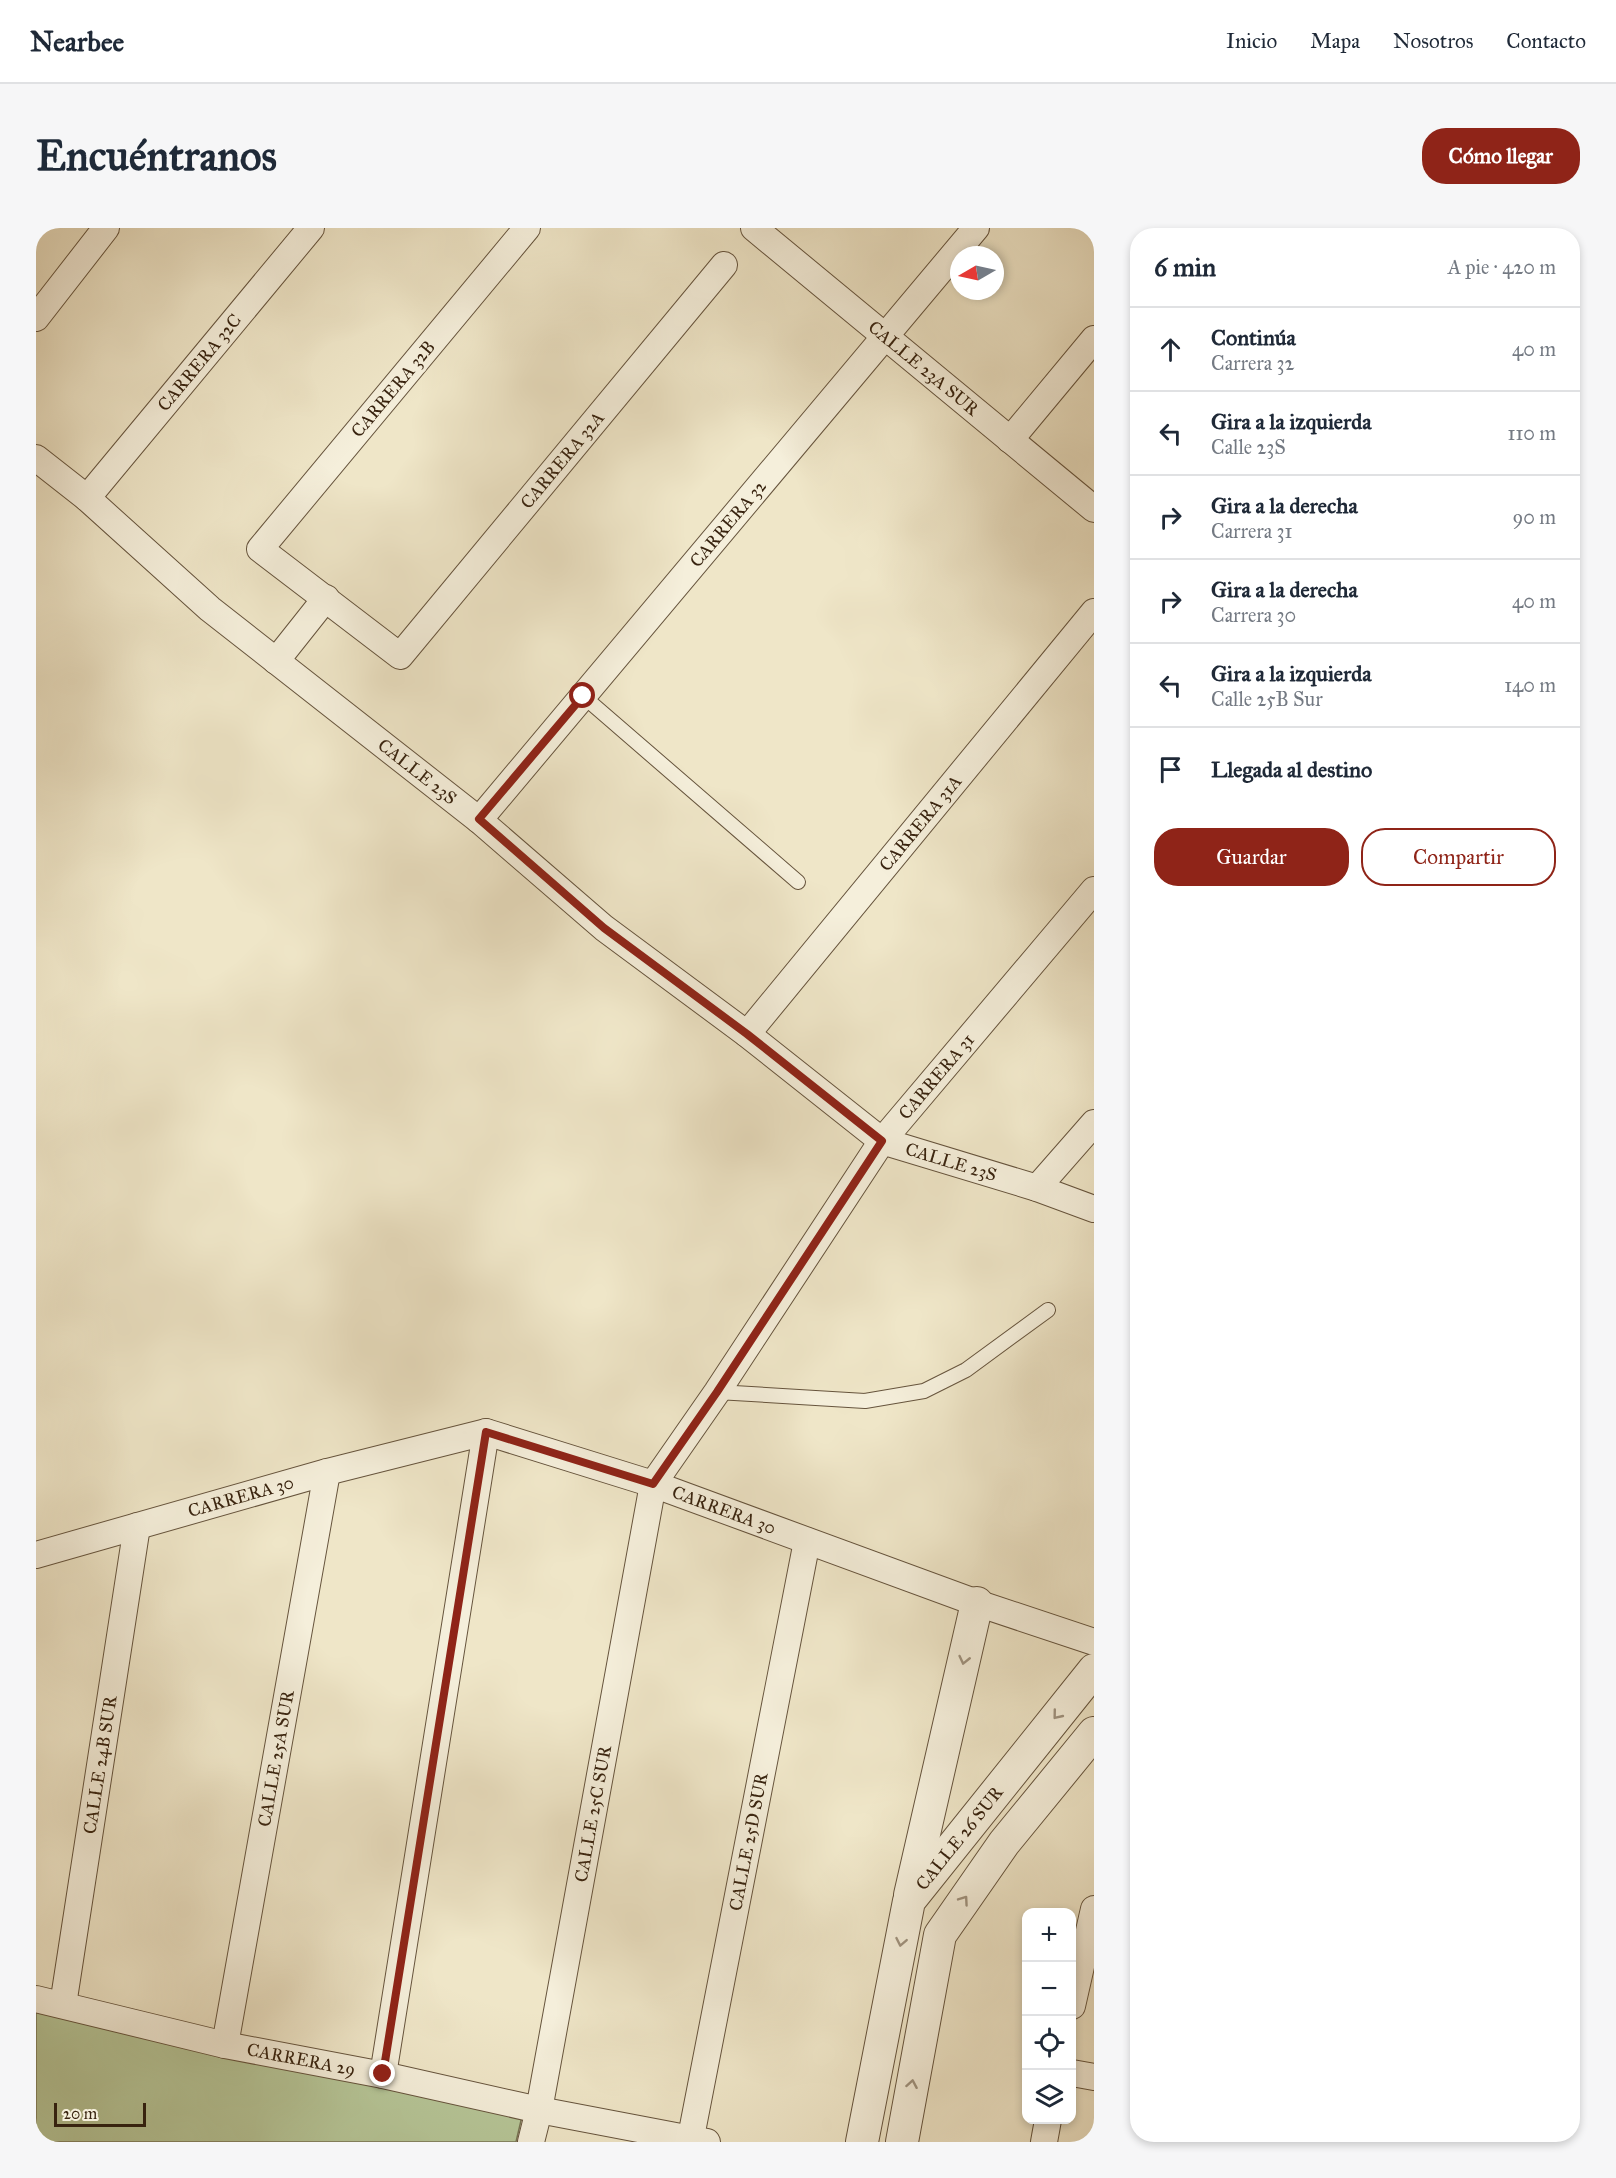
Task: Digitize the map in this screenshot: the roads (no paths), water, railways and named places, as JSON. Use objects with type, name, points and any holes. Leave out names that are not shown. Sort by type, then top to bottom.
[{"type":"street","points":[[36,318],[106,228]]},
{"type":"street","name":"CARRERA 32C","points":[[87,498],[311,228]]},
{"type":"street","name":"CARRERA 32B","points":[[326,598],[260,549],[527,228]]},
{"type":"street","name":"CALLE 23A SUR","points":[[754,228],[1094,509]]},
{"type":"street","name":"CARRERA 32","points":[[479,819],[976,228]]},
{"type":"street","name":"CARRERA 32A","points":[[326,598],[400,656],[724,265]]},
{"type":"street","points":[[1010,440],[1094,339]]},
{"type":"street","name":"CALLE 23S","points":[[36,458],[87,498],[210,609],[479,819],[604,928],[747,1034],[882,1141],[1037,1188],[1094,1209]]},
{"type":"street","points":[[276,661],[326,598]]},
{"type":"street","name":"CARRERA 31A","points":[[747,1034],[1094,612]]},
{"type":"street","name":"CARRERA 31","points":[[653,1484],[717,1392],[882,1141],[1094,890]]},
{"type":"street","points":[[1037,1188],[1094,1123]]},
{"type":"street","points":[[383,2074],[486,1432]]},
{"type":"street","name":"CARRERA 30","points":[[36,1555],[327,1472],[486,1432],[653,1484],[977,1603],[1094,1642]]},
{"type":"street","name":"CALLE 25A SUR","points":[[225,2045],[327,1472]]},
{"type":"street","name":"CALLE 25C SUR","points":[[531,2142],[539,2110],[653,1484]]},
{"type":"street","name":"CALLE 24B SUR","points":[[63,2005],[137,1526]]},
{"type":"street","name":"CALLE 25D SUR","points":[[696,2141],[807,1541]]},
{"type":"street","points":[[909,1901],[977,1603]]},
{"type":"street","name":"CALLE 26 SUR","points":[[862,2142],[909,1901],[1094,1670]]},
{"type":"street","name":"CALLE 26 SUR","points":[[902,2142],[940,1935],[1004,1843],[1094,1733]]},
{"type":"street","points":[[1076,1985],[1094,1908]]},
{"type":"street","name":"CARRERA 29","points":[[36,1998],[225,2045],[383,2074],[539,2110],[696,2141]]},
{"type":"street","points":[[1076,2074],[1094,2078]]},
{"type":"street","points":[[1044,2142],[1047,2124]]},
{"type":"lane","points":[[583,696],[798,882]]},
{"type":"lane","points":[[717,1392],[865,1401],[924,1391],[966,1370],[1048,1310]]}]
